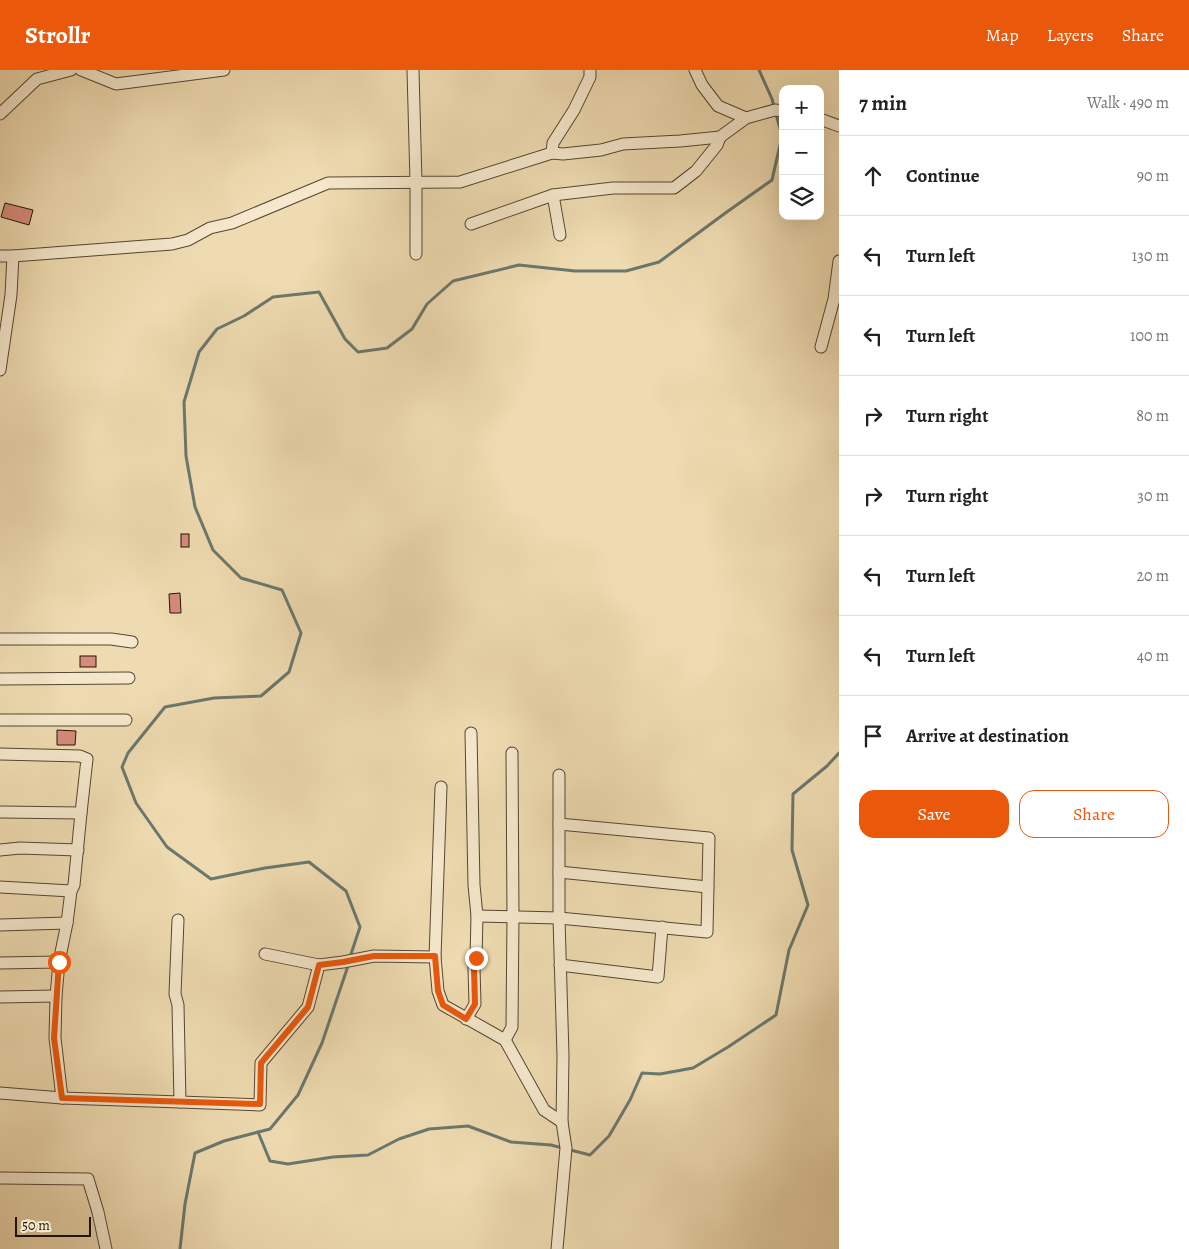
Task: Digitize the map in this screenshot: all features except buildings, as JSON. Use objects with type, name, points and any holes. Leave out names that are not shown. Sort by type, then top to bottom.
[{"type":"street","points":[[0,114],[38,79],[71,70]]},
{"type":"street","points":[[84,71],[116,84],[224,70]]},
{"type":"street","points":[[413,70],[416,254]]},
{"type":"street","points":[[552,152],[553,143],[574,110],[590,77],[590,70]]},
{"type":"street","points":[[695,70],[702,85],[718,106],[746,118]]},
{"type":"street","points":[[0,256],[172,244],[188,240],[210,228],[232,223],[328,183],[460,182],[552,152],[563,154],[601,150],[623,144],[720,137],[746,118],[779,110]]},
{"type":"street","points":[[824,120],[839,126]]},
{"type":"street","points":[[471,224],[553,195],[613,188],[674,188],[696,170],[717,145],[720,137]]},
{"type":"street","points":[[553,195],[560,236]]},
{"type":"street","points":[[0,370],[11,295],[13,256]]},
{"type":"street","points":[[821,347],[834,299],[839,261]]},
{"type":"street","points":[[0,639],[111,639],[132,642]]},
{"type":"street","points":[[0,678],[130,678]]},
{"type":"street","points":[[0,720],[126,720]]},
{"type":"street","points":[[466,1019],[475,1004],[474,968],[477,916],[474,885],[470,733]]},
{"type":"street","points":[[504,1040],[512,1027],[512,753]]},
{"type":"street","points":[[0,754],[80,756],[87,758],[74,885],[59,962],[56,996],[54,1038],[62,1098]]},
{"type":"street","points":[[557,1249],[566,1148],[562,1122],[563,1056],[559,918],[559,775]]},
{"type":"street","points":[[441,788],[435,956],[438,991],[443,1005],[504,1040],[544,1110],[562,1122]]},
{"type":"street","points":[[0,812],[80,813]]},
{"type":"street","points":[[477,916],[559,918],[707,932],[709,838],[559,824]]},
{"type":"street","points":[[0,850],[20,848],[78,850]]},
{"type":"street","points":[[559,872],[708,886]]},
{"type":"street","points":[[0,887],[72,891]]},
{"type":"street","points":[[178,920],[174,994],[178,1005],[180,1102]]},
{"type":"street","points":[[0,925],[67,923]]},
{"type":"street","points":[[560,965],[658,977],[662,927]]},
{"type":"street","points":[[265,954],[319,965],[374,956],[435,956]]},
{"type":"street","points":[[0,963],[59,962]]},
{"type":"street","points":[[0,1094],[62,1098],[260,1104],[261,1063],[308,1007],[319,965]]},
{"type":"street","points":[[0,997],[56,996]]},
{"type":"street","points":[[0,1178],[88,1179],[106,1249]]},
{"type":"waterway","points":[[350,957],[360,927],[346,891],[309,862],[265,868],[211,879],[167,847],[136,803],[122,767],[128,753],[165,707],[214,698],[261,696],[289,672],[301,633],[282,590],[241,578],[213,550],[195,507],[186,456],[184,402],[199,352],[217,329],[244,316],[273,297],[319,292],[345,339],[358,352],[387,348],[412,329],[427,304],[453,281],[519,265],[575,271],[626,271],[659,262],[772,180],[782,136],[772,99],[759,70]]},
{"type":"waterway","points":[[258,1132],[270,1161],[288,1164],[333,1157],[368,1155],[399,1139],[429,1129],[468,1126],[511,1142],[551,1145],[590,1155],[609,1136],[630,1100],[642,1073],[660,1074],[693,1068],[776,1015],[789,950],[808,905],[792,850],[793,794],[827,766],[839,753]]},
{"type":"waterway","points":[[180,1249],[185,1204],[195,1153],[224,1141],[270,1129],[298,1095],[322,1043],[349,963]]},
{"type":"route","points":[[59,962],[54,1038],[62,1098],[260,1104],[261,1063],[308,1007],[319,965],[374,956],[435,956],[438,991],[443,1005],[466,1019],[475,1004],[474,968],[476,958]]}]
